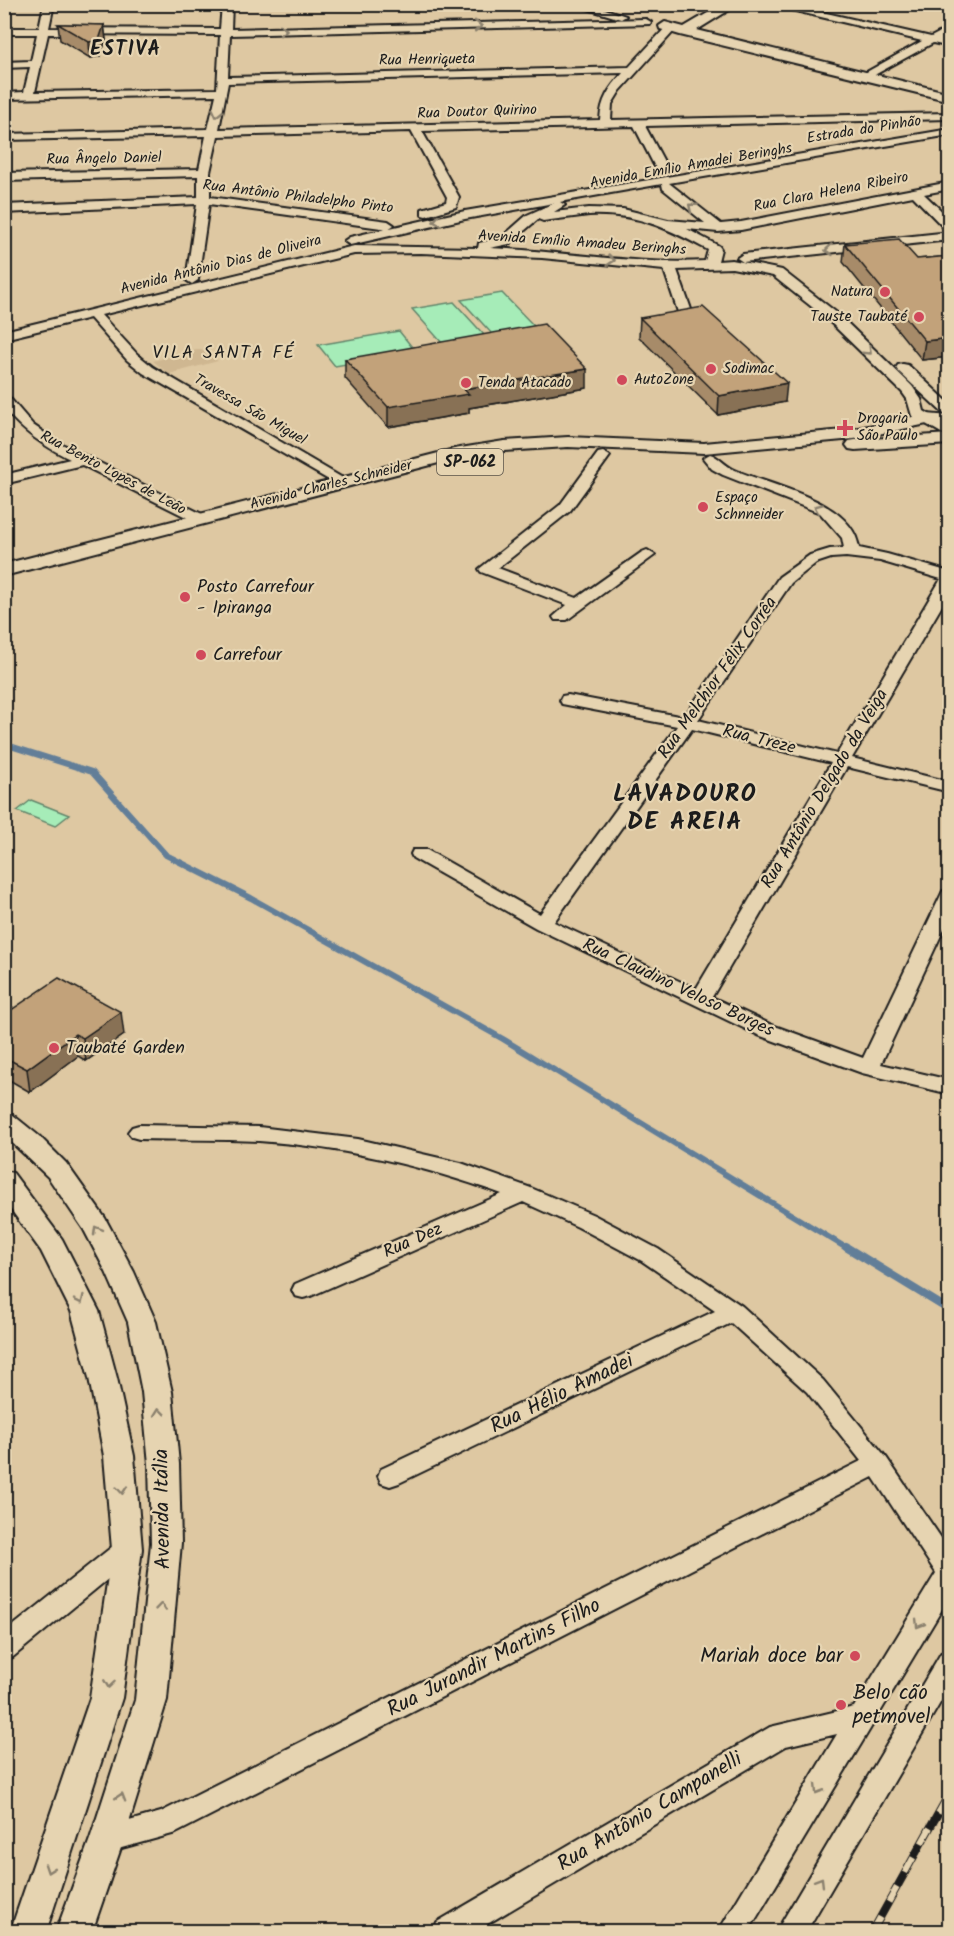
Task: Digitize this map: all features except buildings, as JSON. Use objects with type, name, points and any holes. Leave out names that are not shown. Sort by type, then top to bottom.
[{"type":"main road","points":[[685,32],[733,4]]},
{"type":"main road","points":[[668,27],[683,15]]},
{"type":"main road","points":[[668,27],[950,97]]},
{"type":"main road","name":"Avenida Charles Schneider","points":[[4,570],[454,454],[504,446],[568,442],[704,448],[854,434],[922,416],[950,420]]},
{"type":"main road","points":[[888,425],[893,435],[906,442]]},
{"type":"main road","name":"Avenida Charles Schneider","points":[[4,581],[447,467],[519,454],[710,458],[906,442],[950,436]]},
{"type":"main road","name":"Avenida Itália","points":[[4,1121],[30,1142],[57,1170],[100,1235],[120,1272],[142,1322],[157,1392],[164,1464],[166,1531],[162,1605],[151,1700],[107,1839],[74,1932]]},
{"type":"main road","name":"Avenida Itália","points":[[4,1180],[52,1246],[85,1311],[103,1378],[119,1456],[128,1549],[106,1698],[28,1932]]},
{"type":"street","points":[[29,95],[49,4]]},
{"type":"street","points":[[192,280],[204,200],[204,172],[223,86],[227,4]]},
{"type":"street","points":[[576,4],[668,27],[606,104],[605,123]]},
{"type":"street","points":[[771,4],[950,45]]},
{"type":"street","points":[[805,13],[821,4]]},
{"type":"street","points":[[4,31],[225,32],[646,22]]},
{"type":"street","points":[[867,76],[950,30]]},
{"type":"street","points":[[4,64],[34,64]]},
{"type":"street","name":"Rua Henriqueta","points":[[4,96],[632,70]]},
{"type":"street","name":"Rua Doutor Quirino","points":[[4,137],[949,116]]},
{"type":"street","points":[[638,123],[662,170]]},
{"type":"street","points":[[368,224],[452,204],[453,197],[415,128]]},
{"type":"street","name":"Estrada do Pinhão","points":[[408,227],[465,215],[950,132]]},
{"type":"street","name":"Avenida Emílio Amadei Beringhs","points":[[448,251],[492,244],[513,236],[531,218],[560,205],[950,137]]},
{"type":"street","name":"Rua Ângelo Daniel","points":[[4,177],[204,172]]},
{"type":"street","name":"Rua Clara Helena Ribeiro","points":[[668,224],[718,228],[741,226],[950,185]]},
{"type":"street","points":[[667,186],[718,228],[711,263],[714,265]]},
{"type":"street","points":[[916,192],[950,227]]},
{"type":"street","name":"Rua Antônio Philadelpho Pinto","points":[[4,209],[204,200],[368,224],[408,227]]},
{"type":"street","name":"Estrada do Pinhão","points":[[465,215],[531,218],[582,212],[620,212],[637,214],[668,224]]},
{"type":"street","points":[[487,215],[507,221],[515,228],[513,236]]},
{"type":"street","points":[[668,224],[715,249],[739,258],[950,236]]},
{"type":"street","points":[[4,327],[408,227]]},
{"type":"street","points":[[408,227],[400,236],[404,241],[421,249]]},
{"type":"street","name":"Avenida Antônio Dias de Oliveira","points":[[4,335],[341,252],[367,249],[448,251]]},
{"type":"street","name":"Avenida Emílio Amadeu Beringhs","points":[[448,251],[542,254],[669,267],[743,265],[777,273]]},
{"type":"street","points":[[774,256],[764,264],[832,316],[893,375],[914,399],[922,416],[950,436]]},
{"type":"street","points":[[774,256],[791,264],[792,271],[863,330],[950,412]]},
{"type":"street","points":[[669,267],[685,312]]},
{"type":"street","name":"Travessa São Miguel","points":[[93,314],[132,357],[148,370],[340,483]]},
{"type":"street","name":"Rua Bento Lopes de Leão","points":[[4,400],[28,428],[53,445],[199,518]]},
{"type":"street","points":[[579,603],[487,569],[565,508],[603,456]]},
{"type":"street","points":[[710,458],[717,466],[728,472],[825,510],[850,537],[852,551],[950,578]]},
{"type":"street","points":[[4,480],[84,460]]},
{"type":"street","name":"Rua Melchior Félix Corrêa","points":[[543,924],[688,723],[785,580],[815,558],[852,551]]},
{"type":"street","points":[[561,617],[647,555]]},
{"type":"street","name":"Rua Antônio Delgado da Veiga","points":[[700,1000],[950,578]]},
{"type":"street","name":"Rua Treze","points":[[568,700],[688,723],[950,787]]},
{"type":"street","name":"Rua Claudino Veloso Borges","points":[[420,854],[543,924],[765,1030],[869,1068],[950,1087]]},
{"type":"street","points":[[869,1068],[950,895]]},
{"type":"street","points":[[139,1132],[259,1134],[358,1146],[461,1170],[523,1193],[586,1221],[650,1255],[734,1312],[815,1386],[877,1464],[950,1573],[732,1932]]},
{"type":"street","name":"Rua Dez","points":[[303,1290],[523,1193]]},
{"type":"street","name":"Rua Hélio Amadei","points":[[390,1476],[734,1312]]},
{"type":"street","name":"Rua Jurandir Martins Filho","points":[[107,1839],[166,1824],[877,1464]]},
{"type":"street","points":[[4,1649],[128,1549]]},
{"type":"street","points":[[790,1932],[950,1661]]},
{"type":"street","name":"Rua Antônio Campanelli","points":[[447,1932],[780,1735],[863,1717]]},
{"type":"street","points":[[85,1932],[107,1839]]},
{"type":"shaded area","points":[[200,349],[218,361],[169,374],[153,361]]},
{"type":"green space","points":[[502,293],[535,327],[493,335],[461,300]]},
{"type":"green space","points":[[454,302],[486,337],[443,344],[412,309]]},
{"type":"green space","points":[[399,331],[416,352],[335,366],[318,345]]},
{"type":"green space","points":[[31,800],[69,815],[55,826],[17,811]]},
{"type":"waterway","points":[[4,744],[92,772],[166,855],[251,898],[503,1039],[848,1249]]},
{"type":"waterway","points":[[846,1247],[946,1308]]},
{"type":"railway","points":[[872,1932],[950,1792]]},
{"type":"place","name":"Natura","points":[[885,292]]},
{"type":"place","name":"Tauste Taubaté","points":[[919,317]]},
{"type":"place","name":"Sodimac","points":[[711,369]]},
{"type":"place","name":"AutoZone","points":[[622,380]]},
{"type":"place","name":"Tenda Atacado","points":[[466,383]]},
{"type":"place","name":"Drogaria São Paulo","points":[[845,428]]},
{"type":"place","name":"Espaço Schnneider","points":[[703,507]]},
{"type":"place","name":"Posto Carrefour - Ipiranga","points":[[185,597]]},
{"type":"place","name":"Carrefour","points":[[201,655]]},
{"type":"place","name":"Taubaté Garden","points":[[54,1048]]},
{"type":"place","name":"Mariah doce bar","points":[[855,1656]]},
{"type":"place","name":"Belo cão petmovel","points":[[841,1705]]},
{"type":"district","name":"ESTIVA","points":[[126,50]]},
{"type":"district","name":"VILA SANTA FÉ","points":[[224,353]]},
{"type":"district","name":"LAVADOURO DE AREIA","points":[[685,808]]}]
